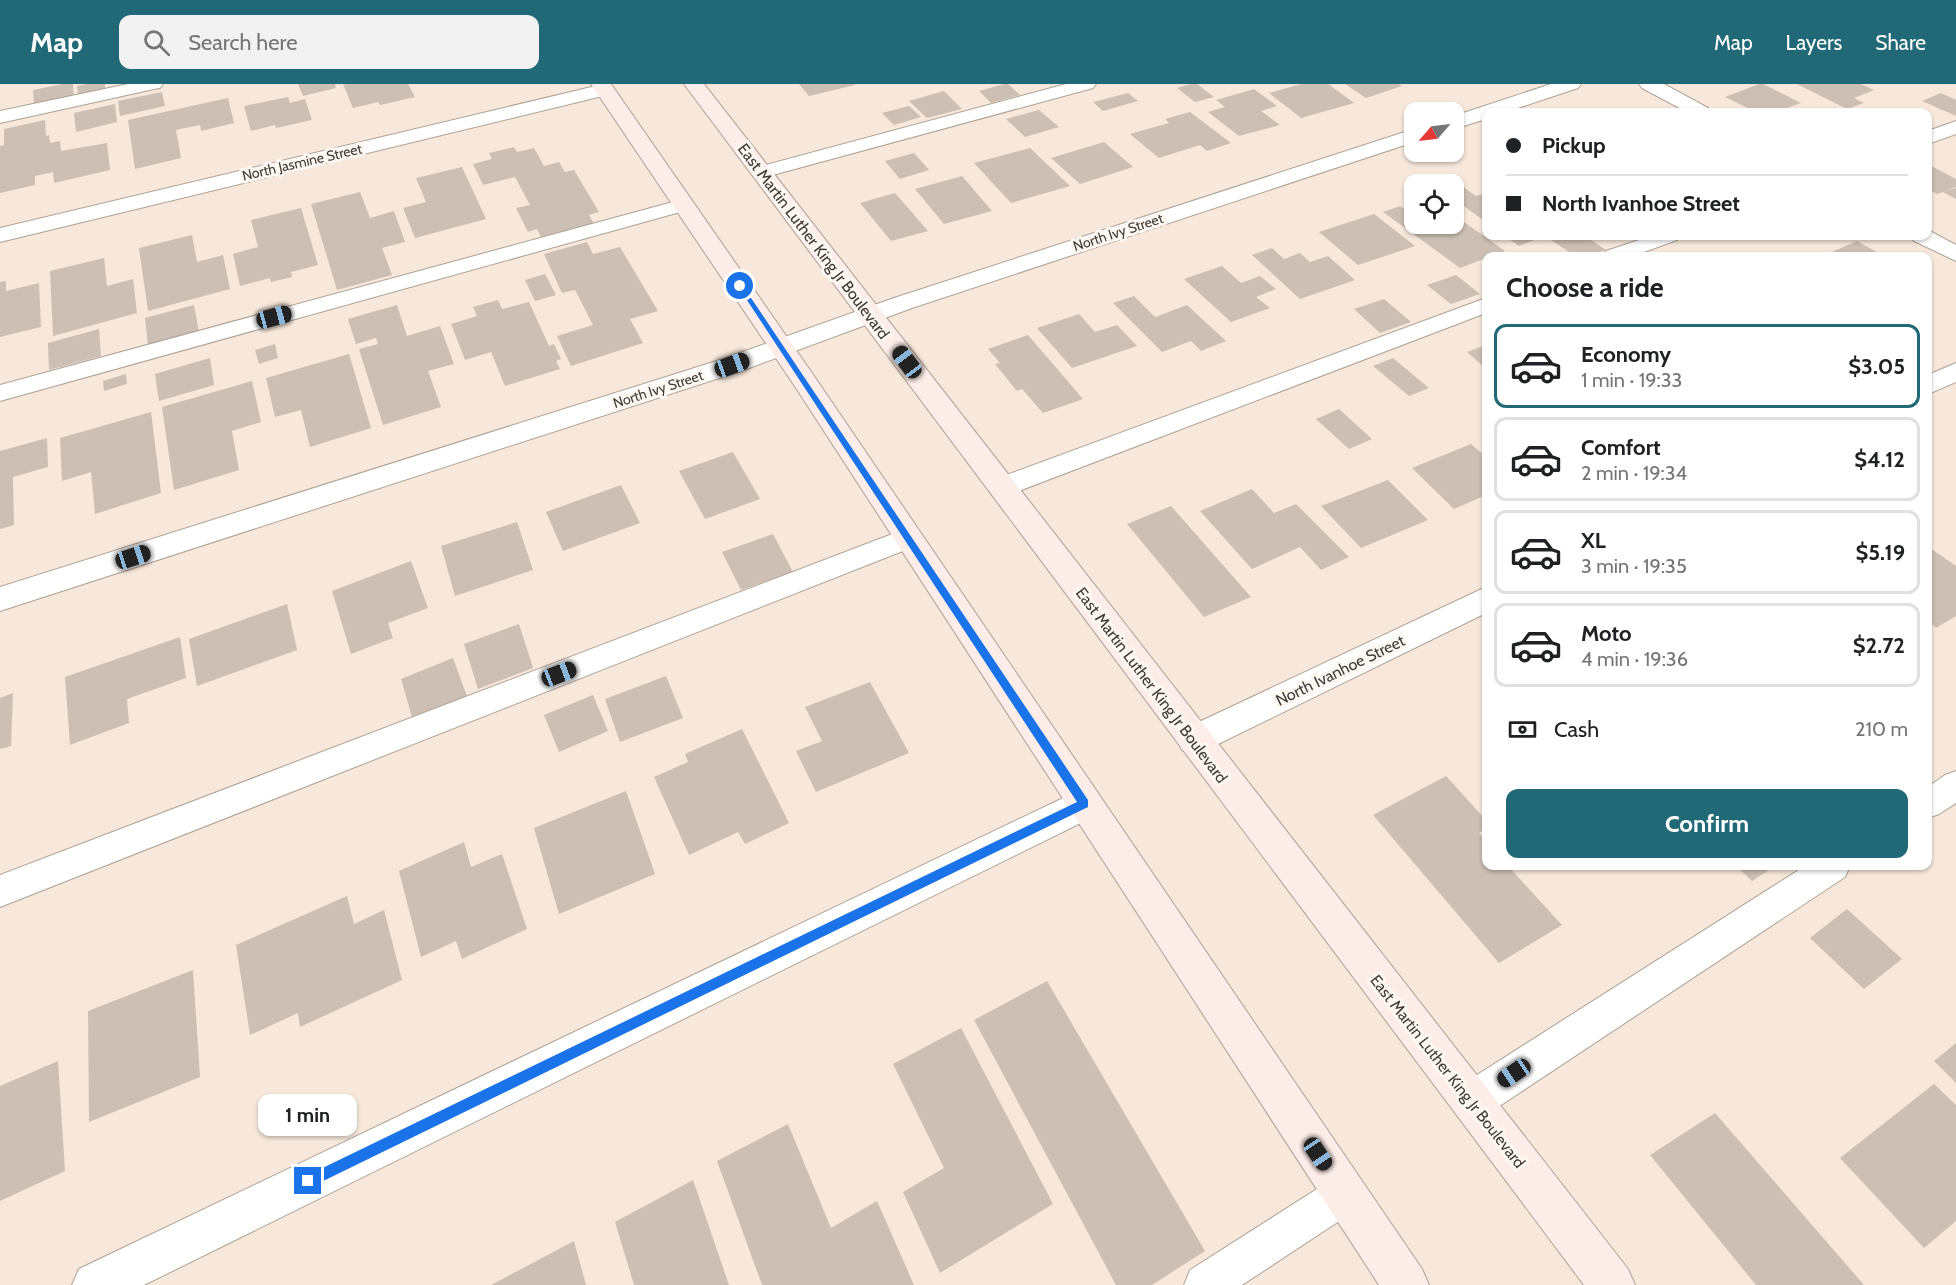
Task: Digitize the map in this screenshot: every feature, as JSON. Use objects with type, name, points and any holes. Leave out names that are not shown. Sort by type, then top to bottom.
[{"type":"main road","name":"East Martin Luther King Jr Boulevard","points":[[694,84],[1612,1285]]},
{"type":"main road","points":[[602,87],[908,538],[1406,1285]]},
{"type":"street","points":[[1499,108],[1571,84]]},
{"type":"street","points":[[1649,84],[1694,108]]},
{"type":"street","name":"North Jasmine Street","points":[[0,235],[602,87]]},
{"type":"street","points":[[1464,120],[1482,114]]},
{"type":"street","name":"North Ivy Street","points":[[0,599],[732,365],[871,314],[1404,138]]},
{"type":"street","points":[[1930,240],[1956,254]]},
{"type":"street","points":[[1932,384],[1956,372]]},
{"type":"street","name":"North Ivanhoe Street","points":[[1194,740],[1482,601]]},
{"type":"street","points":[[95,1285],[1084,804]]},
{"type":"lane","points":[[0,117],[154,84]]},
{"type":"lane","points":[[762,172],[1087,84]]},
{"type":"lane","points":[[1932,136],[1956,127]]},
{"type":"lane","points":[[0,393],[684,205]]},
{"type":"lane","points":[[1625,252],[1659,240]]},
{"type":"lane","points":[[1002,488],[1482,307]]},
{"type":"lane","points":[[0,891],[908,538]]},
{"type":"lane","points":[[1932,801],[1956,785]]},
{"type":"lane","points":[[1472,1101],[1827,870]]},
{"type":"lane","points":[[1205,1285],[1345,1194]]},
{"type":"building","points":[[73,84],[74,99],[34,107],[33,90]]},
{"type":"building","points":[[105,84],[105,89],[78,95],[77,86]]},
{"type":"building","points":[[298,84],[335,84],[336,88],[303,96]]},
{"type":"building","points":[[343,84],[408,84],[415,97],[353,108]]},
{"type":"building","points":[[799,84],[855,84],[855,85],[809,96]]},
{"type":"building","points":[[1008,84],[1020,95],[991,103],[979,91]]},
{"type":"building","points":[[1197,84],[1214,97],[1195,102],[1177,88]]},
{"type":"building","points":[[1301,84],[1328,84],[1354,103],[1301,118],[1269,93]]},
{"type":"building","points":[[1345,84],[1399,84],[1402,86],[1366,98]]},
{"type":"building","points":[[1763,84],[1801,103],[1787,108],[1748,108],[1725,97]]},
{"type":"building","points":[[1797,84],[1861,84],[1874,90],[1854,98],[1864,103],[1845,108]]},
{"type":"building","points":[[1254,89],[1277,106],[1261,111],[1280,125],[1239,136],[1208,112],[1225,107],[1216,100]]},
{"type":"building","points":[[944,91],[962,109],[927,118],[909,101]]},
{"type":"building","points":[[162,92],[165,106],[120,116],[118,101]]},
{"type":"building","points":[[1128,93],[1138,101],[1103,111],[1093,102]]},
{"type":"building","points":[[1941,93],[1956,100],[1956,116],[1922,101]]},
{"type":"building","points":[[288,97],[290,103],[305,99],[312,120],[251,131],[244,106]]},
{"type":"building","points":[[228,98],[234,123],[201,131],[200,125],[176,130],[181,158],[135,169],[128,120]]},
{"type":"building","points":[[115,104],[117,122],[76,132],[74,113]]},
{"type":"building","points":[[909,106],[921,117],[894,125],[882,113]]},
{"type":"building","points":[[1039,110],[1059,127],[1025,137],[1006,119]]},
{"type":"building","points":[[1190,112],[1231,143],[1207,151],[1200,145],[1159,158],[1130,134],[1169,123],[1165,119]]},
{"type":"building","points":[[45,120],[46,136],[49,135],[50,143],[60,141],[61,151],[107,143],[110,170],[54,183],[53,172],[35,176],[35,185],[0,193],[0,146],[4,145],[4,129]]},
{"type":"building","points":[[1104,142],[1133,167],[1080,184],[1051,158]]},
{"type":"building","points":[[514,147],[517,152],[534,148],[544,166],[559,162],[565,172],[574,170],[599,212],[589,215],[594,224],[542,239],[537,229],[528,232],[516,208],[530,205],[515,177],[483,185],[473,164],[492,159],[489,153]]},
{"type":"building","points":[[1030,148],[1070,186],[1011,203],[974,163]]},
{"type":"building","points":[[914,153],[929,170],[900,179],[885,161]]},
{"type":"building","points":[[1932,166],[1956,179],[1956,187],[1944,191],[1956,188],[1956,199],[1943,192],[1937,194],[1932,191]]},
{"type":"building","points":[[462,167],[486,219],[415,238],[403,208],[426,202],[416,178]]},
{"type":"building","points":[[962,176],[992,211],[944,224],[915,189]]},
{"type":"building","points":[[1464,188],[1476,196],[1482,194],[1482,219],[1464,206]]},
{"type":"building","points":[[360,192],[370,218],[394,211],[405,242],[382,248],[392,275],[337,290],[311,204]]},
{"type":"building","points":[[895,193],[928,231],[891,241],[860,203]]},
{"type":"building","points":[[1400,206],[1404,209],[1404,227],[1383,212]]},
{"type":"building","points":[[301,208],[318,265],[291,272],[292,277],[271,282],[270,278],[240,286],[233,254],[258,247],[251,220]]},
{"type":"building","points":[[1374,214],[1415,246],[1358,265],[1319,232]]},
{"type":"building","points":[[1464,222],[1482,235],[1482,240],[1489,240],[1505,251],[1482,252],[1482,260],[1460,268],[1413,234],[1464,234]]},
{"type":"building","points":[[192,235],[197,262],[223,255],[230,289],[148,311],[139,248]]},
{"type":"building","points":[[1511,240],[1535,240],[1519,246]]},
{"type":"building","points":[[1551,240],[1591,240],[1606,250],[1600,252],[1569,252]]},
{"type":"building","points":[[1857,241],[1877,252],[1832,252]]},
{"type":"building","points":[[587,242],[593,254],[620,247],[658,311],[630,319],[643,343],[571,366],[557,336],[593,325],[575,290],[562,293],[544,254]]},
{"type":"building","points":[[1272,248],[1284,259],[1300,253],[1310,262],[1328,256],[1355,280],[1300,299],[1252,255]]},
{"type":"building","points":[[104,258],[107,286],[133,279],[137,313],[53,336],[50,271]]},
{"type":"building","points":[[1222,266],[1241,283],[1260,276],[1276,289],[1256,297],[1270,308],[1231,322],[1184,279]]},
{"type":"building","points":[[545,274],[556,295],[535,301],[525,280]]},
{"type":"building","points":[[1456,275],[1480,294],[1451,304],[1427,285]]},
{"type":"building","points":[[6,281],[6,291],[39,283],[41,327],[0,337],[0,282]]},
{"type":"building","points":[[1134,296],[1155,317],[1187,305],[1226,341],[1201,351],[1191,341],[1162,352],[1113,303]]},
{"type":"building","points":[[1384,299],[1411,322],[1380,333],[1354,309]]},
{"type":"building","points":[[498,300],[502,309],[529,302],[549,346],[554,344],[561,359],[556,361],[560,369],[505,386],[491,352],[465,360],[451,324],[477,316],[473,307]]},
{"type":"building","points":[[194,305],[199,332],[148,346],[145,318]]},
{"type":"building","points":[[397,305],[407,336],[440,326],[454,364],[428,371],[441,407],[383,425],[359,349],[378,344],[376,338],[356,344],[348,319]]},
{"type":"building","points":[[1079,314],[1095,332],[1117,325],[1137,346],[1072,368],[1037,328]]},
{"type":"building","points":[[99,329],[101,356],[49,370],[48,343]]},
{"type":"building","points":[[1028,335],[1083,399],[1043,413],[1022,389],[1017,391],[995,364],[1000,363],[988,349]]},
{"type":"building","points":[[275,344],[278,358],[259,364],[255,350]]},
{"type":"building","points":[[1482,346],[1482,365],[1467,352]]},
{"type":"building","points":[[349,354],[371,428],[310,447],[301,410],[275,417],[266,378]]},
{"type":"building","points":[[210,358],[214,385],[159,401],[155,374]]},
{"type":"building","points":[[1393,358],[1429,388],[1409,396],[1373,366]]},
{"type":"building","points":[[126,374],[127,384],[104,391],[103,381]]},
{"type":"building","points":[[252,381],[261,422],[232,431],[239,470],[174,490],[162,407]]},
{"type":"building","points":[[1339,409],[1372,439],[1349,449],[1316,419]]},
{"type":"building","points":[[151,412],[161,493],[95,514],[91,472],[62,481],[60,438]]},
{"type":"building","points":[[47,438],[48,467],[13,477],[14,525],[0,529],[0,451]]},
{"type":"building","points":[[1471,444],[1482,454],[1482,497],[1454,509],[1412,468]]},
{"type":"building","points":[[733,452],[760,499],[705,519],[679,471]]},
{"type":"building","points":[[1388,480],[1428,520],[1361,548],[1321,506]]},
{"type":"building","points":[[621,485],[640,523],[563,551],[546,512]]},
{"type":"building","points":[[1252,489],[1274,513],[1296,504],[1349,557],[1321,570],[1300,547],[1252,569],[1200,511]]},
{"type":"building","points":[[1171,506],[1251,597],[1204,617],[1127,524]]},
{"type":"building","points":[[517,522],[533,570],[455,596],[441,546]]},
{"type":"building","points":[[773,534],[793,572],[741,590],[722,552]]},
{"type":"building","points":[[1932,549],[1956,566],[1956,616],[1936,628],[1932,624]]},
{"type":"building","points":[[411,561],[428,608],[388,623],[393,638],[351,654],[332,591]]},
{"type":"building","points":[[287,604],[297,650],[197,686],[189,639]]},
{"type":"building","points":[[519,624],[533,668],[478,689],[464,644]]},
{"type":"building","points":[[180,637],[186,678],[127,699],[129,723],[70,745],[65,677]]},
{"type":"building","points":[[453,658],[468,699],[413,721],[401,679]]},
{"type":"building","points":[[666,676],[683,718],[620,742],[605,699]]},
{"type":"building","points":[[870,682],[909,753],[816,792],[796,751],[822,741],[805,707]]},
{"type":"building","points":[[13,693],[11,746],[0,749],[0,698]]},
{"type":"building","points":[[593,695],[608,731],[559,752],[544,715]]},
{"type":"building","points":[[742,729],[789,823],[745,844],[738,832],[689,855],[654,777],[688,762],[685,754]]},
{"type":"building","points":[[1446,776],[1482,816],[1482,831],[1479,833],[1482,837],[1482,870],[1512,870],[1562,925],[1499,963],[1373,815]]},
{"type":"building","points":[[626,791],[655,874],[559,914],[534,828]]},
{"type":"building","points":[[464,842],[471,867],[502,854],[527,929],[462,959],[456,941],[421,957],[399,871]]},
{"type":"building","points":[[1740,870],[1769,870],[1752,881]]},
{"type":"building","points":[[347,896],[354,924],[384,910],[402,980],[300,1027],[298,1013],[250,1035],[236,945]]},
{"type":"building","points":[[1847,909],[1902,959],[1864,989],[1810,938]]},
{"type":"building","points":[[193,970],[200,1077],[89,1122],[88,1011]]},
{"type":"building","points":[[1047,981],[1205,1251],[1152,1285],[1116,1285],[974,1020]]},
{"type":"building","points":[[961,1028],[1053,1204],[940,1273],[903,1192],[944,1168],[893,1064]]},
{"type":"building","points":[[1956,1043],[1956,1083],[1934,1061]]},
{"type":"building","points":[[58,1061],[65,1171],[0,1201],[0,1086]]},
{"type":"building","points":[[1934,1084],[1956,1105],[1956,1221],[1924,1248],[1840,1158]]},
{"type":"building","points":[[1715,1113],[1864,1285],[1756,1285],[1650,1155]]},
{"type":"building","points":[[788,1124],[831,1228],[877,1201],[914,1285],[762,1285],[717,1161]]},
{"type":"building","points":[[693,1180],[729,1285],[634,1285],[615,1222]]},
{"type":"building","points":[[574,1241],[586,1285],[491,1285]]},
{"type":"route","points":[[308,1181],[1084,804],[740,286]]}]
